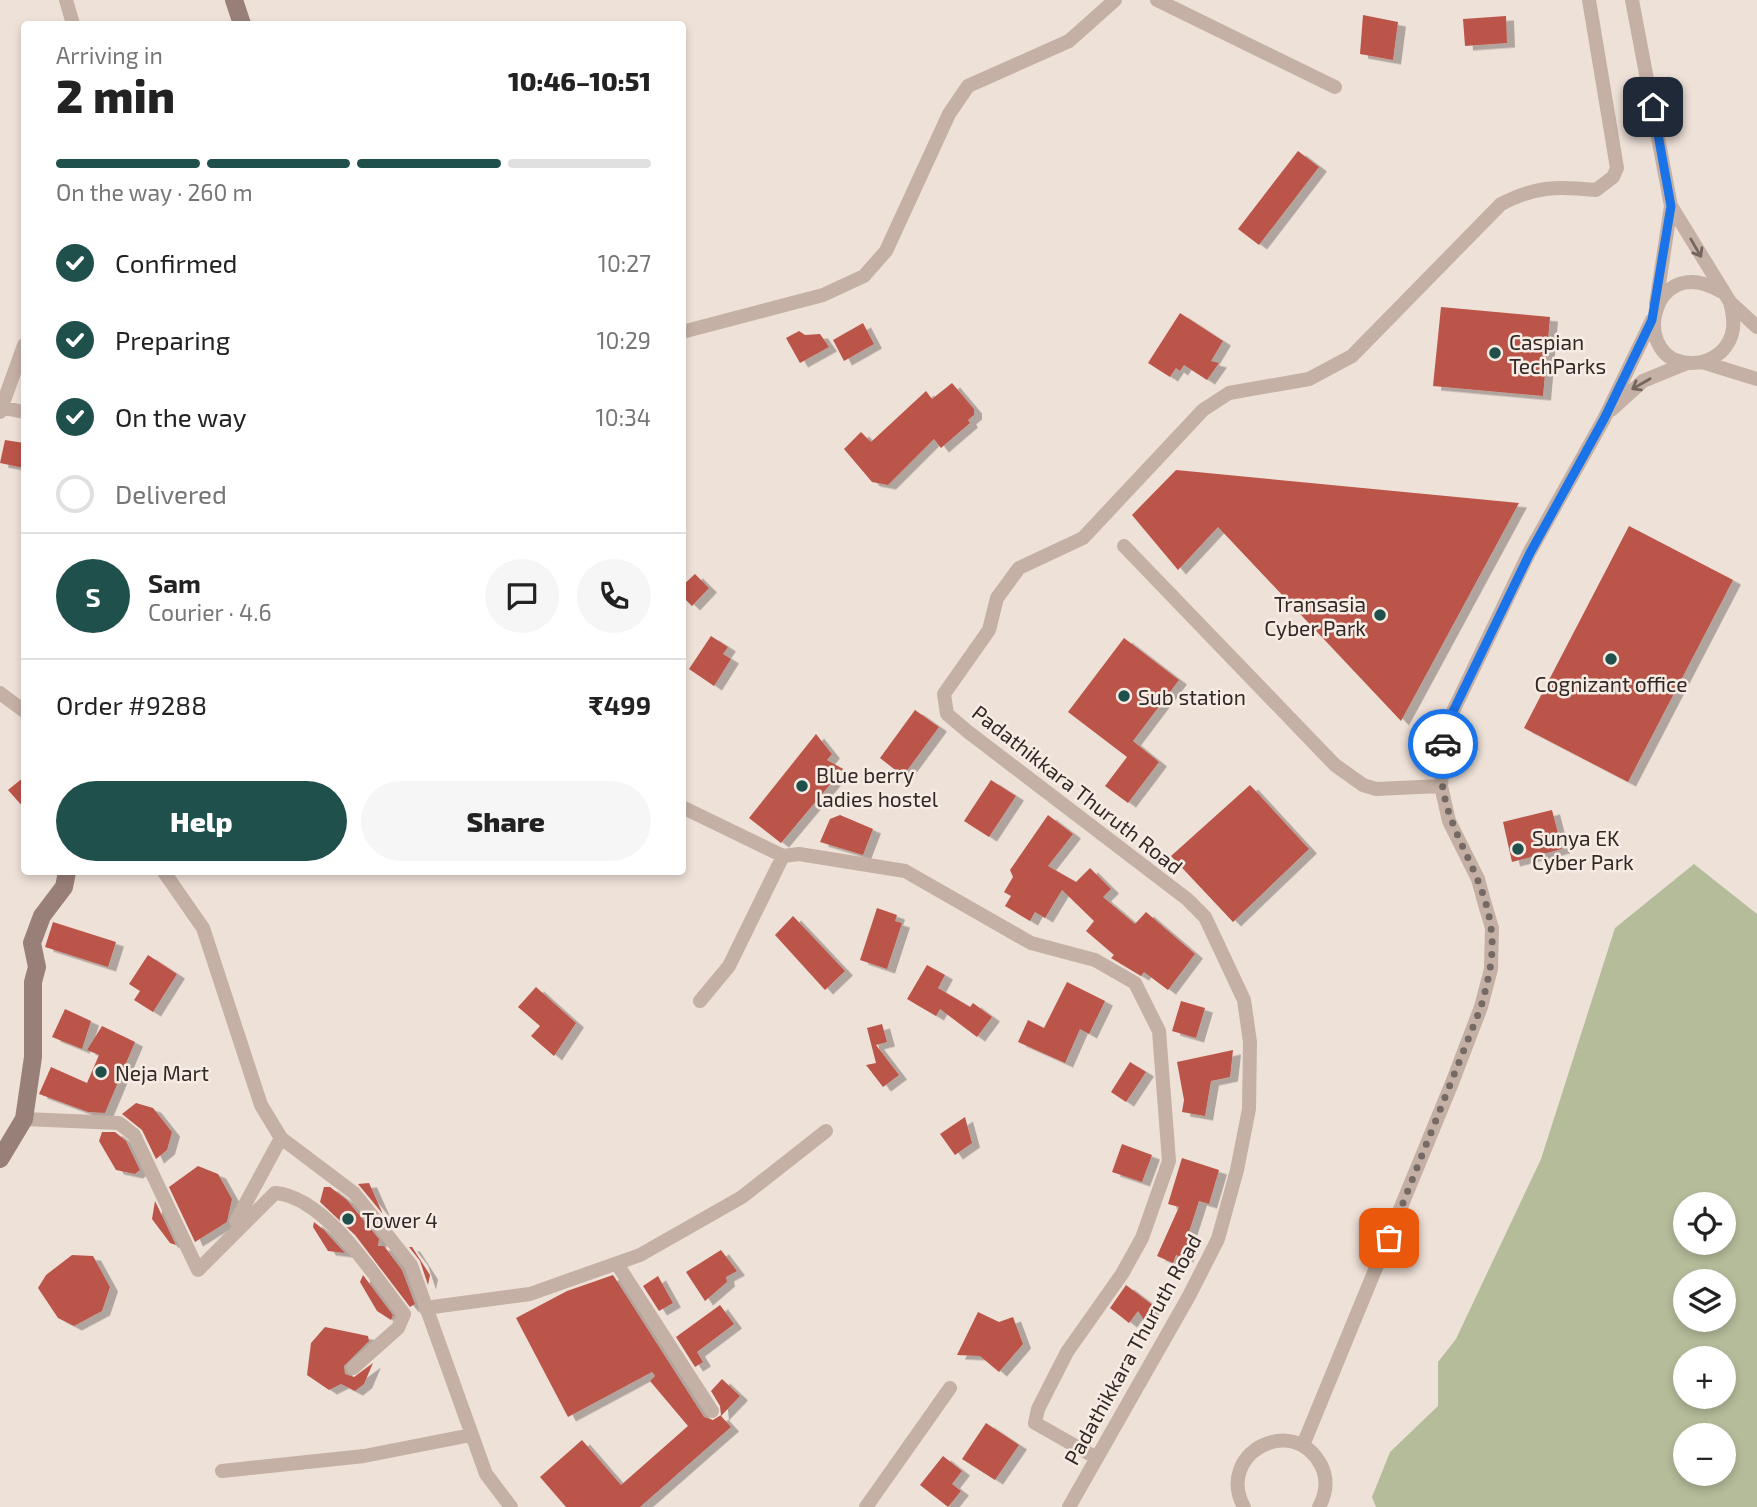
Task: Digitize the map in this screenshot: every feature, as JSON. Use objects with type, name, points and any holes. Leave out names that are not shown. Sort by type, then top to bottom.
[{"type":"main road","points":[[234,0],[241,21]]},
{"type":"main road","points":[[0,1159],[24,1119],[33,1057],[33,982],[37,967],[32,943],[42,915],[64,887],[66,875]]},
{"type":"street","points":[[66,0],[73,21]]},
{"type":"street","points":[[686,331],[823,295],[864,276],[886,251],[949,114],[968,86],[1069,41],[1115,0]]},
{"type":"street","points":[[1157,0],[1335,87]]},
{"type":"street","name":"Padathikkara Thuruth Road","points":[[1069,1507],[1189,1296],[1217,1239],[1237,1170],[1249,1109],[1250,1042],[1244,1000],[1205,917],[1187,899],[947,714],[944,694],[989,630],[997,598],[1019,568],[1083,538],[1203,410],[1229,393],[1309,379],[1352,356],[1500,204],[1527,190],[1566,187],[1596,190],[1613,177],[1617,168],[1589,0]]},
{"type":"street","points":[[1632,0],[1671,206],[1654,313],[1654,335],[1661,348],[1673,358],[1757,379]]},
{"type":"street","points":[[1604,419],[1629,391],[1643,381],[1716,356],[1727,346],[1733,332],[1734,317],[1725,297],[1671,206]]},
{"type":"street","points":[[1303,1445],[1452,1083],[1481,1007],[1491,968],[1492,929],[1478,879],[1449,821],[1441,786],[1441,757],[1446,726],[1530,553],[1604,419],[1665,293],[1677,285],[1692,281],[1707,283],[1757,327]]},
{"type":"street","points":[[21,353],[1,409],[21,412]]},
{"type":"street","points":[[1124,546],[1335,765],[1363,785],[1376,789],[1441,786]]},
{"type":"street","points":[[0,693],[21,709]]},
{"type":"street","points":[[686,809],[783,856],[799,854],[905,871],[1031,943],[1095,960],[1135,983],[1158,1031],[1169,1161],[1142,1238],[1115,1284],[1068,1352],[1038,1409],[1035,1423],[1096,1457]]},
{"type":"street","points":[[700,1001],[729,966],[783,856]]},
{"type":"street","points":[[166,875],[203,928],[261,1105],[281,1138],[354,1192],[411,1265],[486,1474],[511,1507]]},
{"type":"street","points":[[24,1119],[119,1123],[134,1135],[198,1270],[275,1193],[286,1194],[331,1222],[404,1314],[398,1328],[353,1368]]},
{"type":"street","points":[[425,1308],[530,1294],[640,1255],[742,1197],[826,1131]]},
{"type":"street","points":[[236,1221],[281,1138]]},
{"type":"street","points":[[617,1264],[712,1411]]},
{"type":"street","points":[[866,1507],[950,1388]]},
{"type":"street","points":[[222,1471],[365,1456],[471,1435]]},
{"type":"street","points":[[1244,1507],[1239,1497],[1238,1480],[1243,1463],[1254,1450],[1269,1442],[1286,1440],[1303,1445],[1316,1456],[1324,1471],[1326,1488],[1319,1507]]},
{"type":"green space","points":[[1694,864],[1757,914],[1757,1507],[1376,1507],[1372,1497],[1390,1452],[1438,1406],[1438,1362],[1456,1339],[1541,1159],[1615,928]]},
{"type":"building","points":[[1363,15],[1398,22],[1393,60],[1360,54]]},
{"type":"building","points":[[1506,16],[1507,43],[1465,46],[1463,19]]},
{"type":"building","points":[[1298,151],[1319,167],[1259,245],[1238,229]]},
{"type":"building","points":[[1441,307],[1550,317],[1543,396],[1433,386]]},
{"type":"building","points":[[1180,313],[1223,341],[1211,361],[1219,363],[1207,380],[1184,365],[1180,371],[1176,368],[1170,377],[1148,363]]},
{"type":"building","points":[[863,323],[874,344],[844,361],[833,340]]},
{"type":"building","points":[[799,331],[805,335],[820,334],[829,347],[800,363],[786,338]]},
{"type":"building","points":[[952,383],[974,409],[974,415],[968,420],[970,423],[941,448],[934,439],[888,485],[872,482],[844,449],[861,432],[871,442],[926,391],[932,399]]},
{"type":"building","points":[[5,440],[21,443],[21,467],[0,463]]},
{"type":"building","name":"Transasia Cyber Park","points":[[1176,470],[1519,503],[1401,721],[1218,527],[1178,570],[1132,515]]},
{"type":"building","points":[[1629,526],[1733,580],[1628,782],[1524,728]]},
{"type":"building","points":[[695,574],[709,588],[692,606],[686,600],[686,582]]},
{"type":"building","points":[[711,636],[728,647],[723,654],[731,659],[714,686],[689,669]]},
{"type":"building","name":"Sub station","points":[[1124,638],[1179,680],[1133,741],[1159,762],[1128,803],[1105,786],[1127,757],[1068,712]]},
{"type":"building","points":[[915,710],[939,727],[903,776],[880,758]]},
{"type":"building","name":"Blue berry ladies hostel","points":[[816,734],[832,754],[827,760],[843,769],[781,843],[749,818]]},
{"type":"building","points":[[21,779],[21,805],[8,790]]},
{"type":"building","points":[[991,780],[1016,796],[989,837],[964,821]]},
{"type":"building","points":[[1250,785],[1309,849],[1233,922],[1171,856]]},
{"type":"building","points":[[1552,810],[1562,849],[1512,862],[1503,822]]},
{"type":"building","points":[[840,815],[873,829],[863,855],[820,842],[830,819]]},
{"type":"building","points":[[1048,815],[1073,834],[1048,866],[1076,882],[1090,868],[1111,889],[1103,897],[1135,924],[1146,912],[1195,954],[1168,990],[1144,972],[1141,976],[1111,958],[1114,955],[1086,931],[1094,921],[1062,890],[1045,918],[1035,912],[1030,921],[1005,906],[1011,896],[1004,892],[1013,877],[1010,870]]},
{"type":"building","points":[[877,908],[897,915],[895,921],[902,923],[887,969],[860,960]]},
{"type":"building","points":[[793,916],[845,971],[825,990],[775,935]]},
{"type":"building","points":[[53,922],[116,942],[108,967],[45,947]]},
{"type":"building","points":[[148,955],[177,974],[153,1012],[134,1000],[140,991],[129,984]]},
{"type":"building","points":[[927,965],[945,975],[938,988],[970,1007],[973,1003],[992,1017],[977,1037],[940,1009],[936,1016],[907,999]]},
{"type":"building","points":[[1067,982],[1105,1001],[1089,1034],[1080,1029],[1065,1063],[1018,1042],[1028,1020],[1044,1028]]},
{"type":"building","points":[[536,987],[576,1023],[554,1056],[531,1036],[540,1026],[518,1007]]},
{"type":"building","points":[[1181,1001],[1205,1008],[1196,1038],[1172,1031]]},
{"type":"building","points":[[65,1009],[91,1021],[82,1049],[52,1037]]},
{"type":"building","points":[[882,1024],[887,1042],[876,1045],[899,1075],[883,1087],[866,1065],[876,1063],[867,1028]]},
{"type":"building","points":[[102,1026],[135,1042],[105,1113],[88,1112],[39,1094],[51,1067],[87,1083],[99,1055],[87,1050]]},
{"type":"building","points":[[1233,1050],[1230,1077],[1211,1081],[1205,1116],[1182,1112],[1184,1100],[1177,1062]]},
{"type":"building","points":[[1130,1062],[1146,1072],[1126,1102],[1111,1092]]},
{"type":"building","points":[[136,1103],[153,1108],[172,1132],[167,1150],[156,1159],[142,1130],[122,1114]]},
{"type":"building","points":[[965,1117],[972,1143],[955,1155],[940,1134]]},
{"type":"building","points":[[102,1132],[115,1132],[126,1141],[140,1170],[135,1174],[116,1170],[99,1141]]},
{"type":"building","points":[[1122,1144],[1152,1155],[1142,1182],[1112,1172]]},
{"type":"building","points":[[1182,1158],[1219,1170],[1209,1204],[1199,1201],[1188,1235],[1194,1237],[1185,1258],[1176,1255],[1173,1263],[1157,1256],[1179,1207],[1168,1204]]},
{"type":"building","points":[[198,1166],[218,1174],[232,1199],[227,1222],[195,1242],[169,1187]]},
{"type":"building","points":[[369,1183],[382,1212],[382,1213],[358,1184]]},
{"type":"building","points":[[324,1187],[330,1187],[347,1200],[379,1239],[378,1246],[384,1246],[402,1270],[415,1304],[410,1307],[355,1235],[320,1202]]},
{"type":"building","points":[[155,1201],[176,1245],[170,1243],[152,1219]]},
{"type":"building","points":[[314,1222],[345,1253],[328,1251],[313,1227]]},
{"type":"building","points":[[409,1247],[412,1247],[430,1275],[428,1285],[420,1261]]},
{"type":"building","points":[[721,1250],[737,1271],[726,1277],[727,1282],[705,1301],[686,1272]]},
{"type":"building","points":[[72,1255],[93,1256],[110,1287],[102,1311],[74,1326],[58,1318],[38,1288],[46,1275]]},
{"type":"building","points":[[363,1275],[393,1315],[391,1320],[377,1311],[360,1282]]},
{"type":"building","points":[[613,1275],[704,1417],[713,1420],[721,1415],[720,1406],[711,1391],[722,1379],[740,1396],[721,1416],[731,1427],[640,1507],[566,1507],[540,1477],[582,1440],[621,1485],[688,1426],[650,1381],[655,1376],[652,1372],[568,1417],[516,1318],[567,1291]]},
{"type":"building","points":[[658,1276],[673,1303],[659,1311],[643,1286]]},
{"type":"building","points":[[1126,1285],[1154,1306],[1144,1320],[1138,1311],[1129,1323],[1110,1308]]},
{"type":"building","points":[[720,1305],[734,1324],[697,1352],[703,1362],[695,1367],[676,1337]]},
{"type":"building","points":[[978,1312],[999,1322],[1013,1317],[1023,1344],[999,1372],[980,1356],[957,1355]]},
{"type":"building","points":[[325,1327],[368,1336],[369,1341],[344,1366],[345,1374],[354,1377],[373,1363],[364,1384],[355,1391],[341,1384],[329,1390],[307,1375],[311,1343]]},
{"type":"building","points":[[986,1423],[1019,1445],[995,1480],[962,1459]]},
{"type":"building","points":[[943,1456],[962,1471],[952,1484],[961,1491],[948,1507],[920,1485]]},
{"type":"way so far","points":[[1389,1238],[1481,1007],[1491,968],[1492,929],[1478,879],[1449,821],[1441,786],[1443,744]]},
{"type":"place","name":"Caspian TechParks","points":[[1495,353]]},
{"type":"place","name":"Transasia Cyber Park","points":[[1380,615]]},
{"type":"place","name":"Cognizant office","points":[[1611,659]]},
{"type":"place","name":"Sub station","points":[[1124,696]]},
{"type":"place","name":"Blue berry ladies hostel","points":[[802,786]]},
{"type":"place","name":"Sunya EK Cyber Park","points":[[1518,849]]},
{"type":"place","name":"Neja Mart","points":[[101,1072]]},
{"type":"place","name":"Tower 4","points":[[348,1219]]},
{"type":"route","points":[[1443,744],[1446,726],[1530,553],[1604,419],[1615,391],[1652,320],[1671,206],[1653,107]]}]
